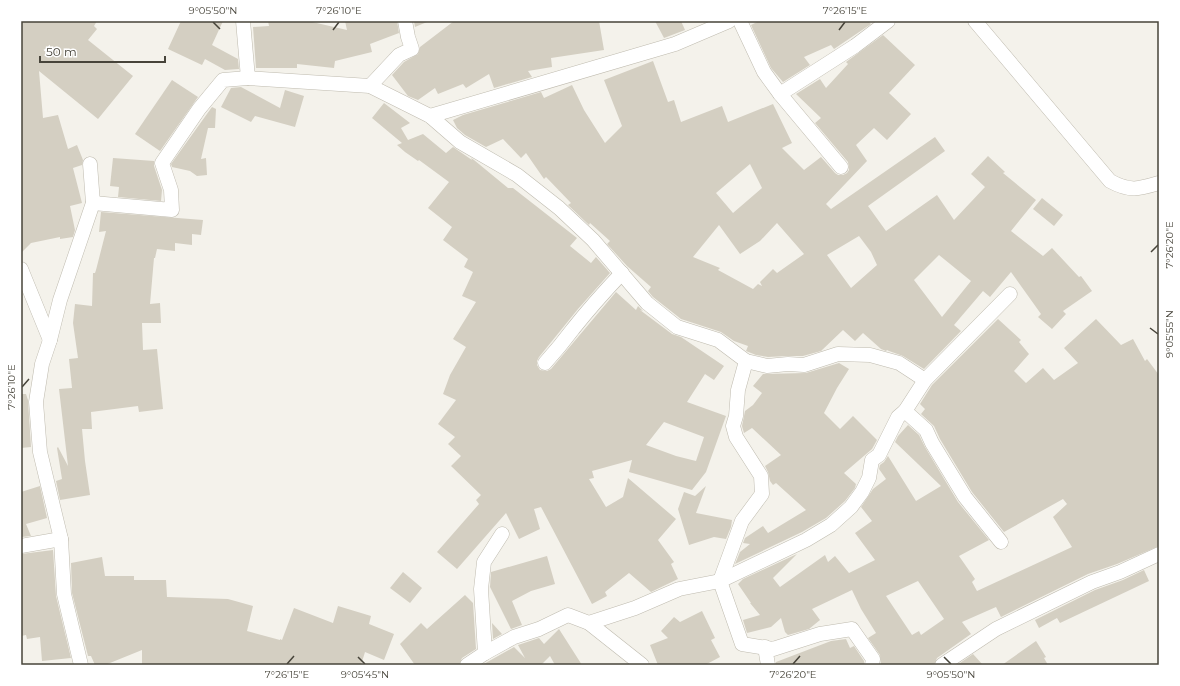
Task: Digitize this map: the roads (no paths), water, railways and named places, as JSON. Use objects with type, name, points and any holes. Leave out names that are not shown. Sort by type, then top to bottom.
[{"type":"street","points":[[243,21],[248,78]]},
{"type":"street","points":[[370,86],[399,55],[412,49],[405,21]]},
{"type":"street","points":[[430,116],[675,44],[729,21]]},
{"type":"street","points":[[740,21],[764,72],[780,94],[841,167]]},
{"type":"street","points":[[780,94],[855,46],[888,21]]},
{"type":"street","points":[[975,21],[1110,182],[1120,187],[1140,189],[1159,183]]},
{"type":"street","points":[[93,203],[172,210],[171,190],[162,163],[198,109],[223,80],[248,78],[370,86],[430,116],[460,142],[517,175],[559,208],[593,240],[647,303],[678,328],[718,340],[746,361],[767,366],[788,364],[804,365],[838,354],[870,355],[899,363],[925,380]]},
{"type":"street","points":[[81,665],[64,594],[62,539],[40,452],[36,402],[42,364],[50,340],[60,300],[93,203],[90,164]]},
{"type":"street","points":[[21,269],[50,340]]},
{"type":"street","points":[[545,363],[560,348],[572,330],[622,273]]},
{"type":"street","points":[[589,623],[635,608],[679,590],[720,581],[806,540],[831,525],[851,507],[862,492],[869,478],[872,460],[879,455],[898,417],[905,411],[925,380],[1010,294]]},
{"type":"street","points":[[746,361],[738,390],[736,416],[733,426],[736,437],[760,476],[762,494],[742,521],[720,581],[742,644],[773,649],[820,634],[852,629],[873,659],[872,665]]},
{"type":"street","points":[[905,411],[926,430],[932,443],[965,497],[1000,542]]},
{"type":"street","points":[[485,653],[481,589],[484,562],[502,534]]},
{"type":"street","points":[[21,546],[62,539]]},
{"type":"street","points":[[942,665],[996,629],[1092,582],[1120,572],[1159,554]]},
{"type":"street","points":[[467,665],[514,637],[540,629],[568,615],[589,623],[642,665]]},
{"type":"street","points":[[765,647],[768,665]]}]
